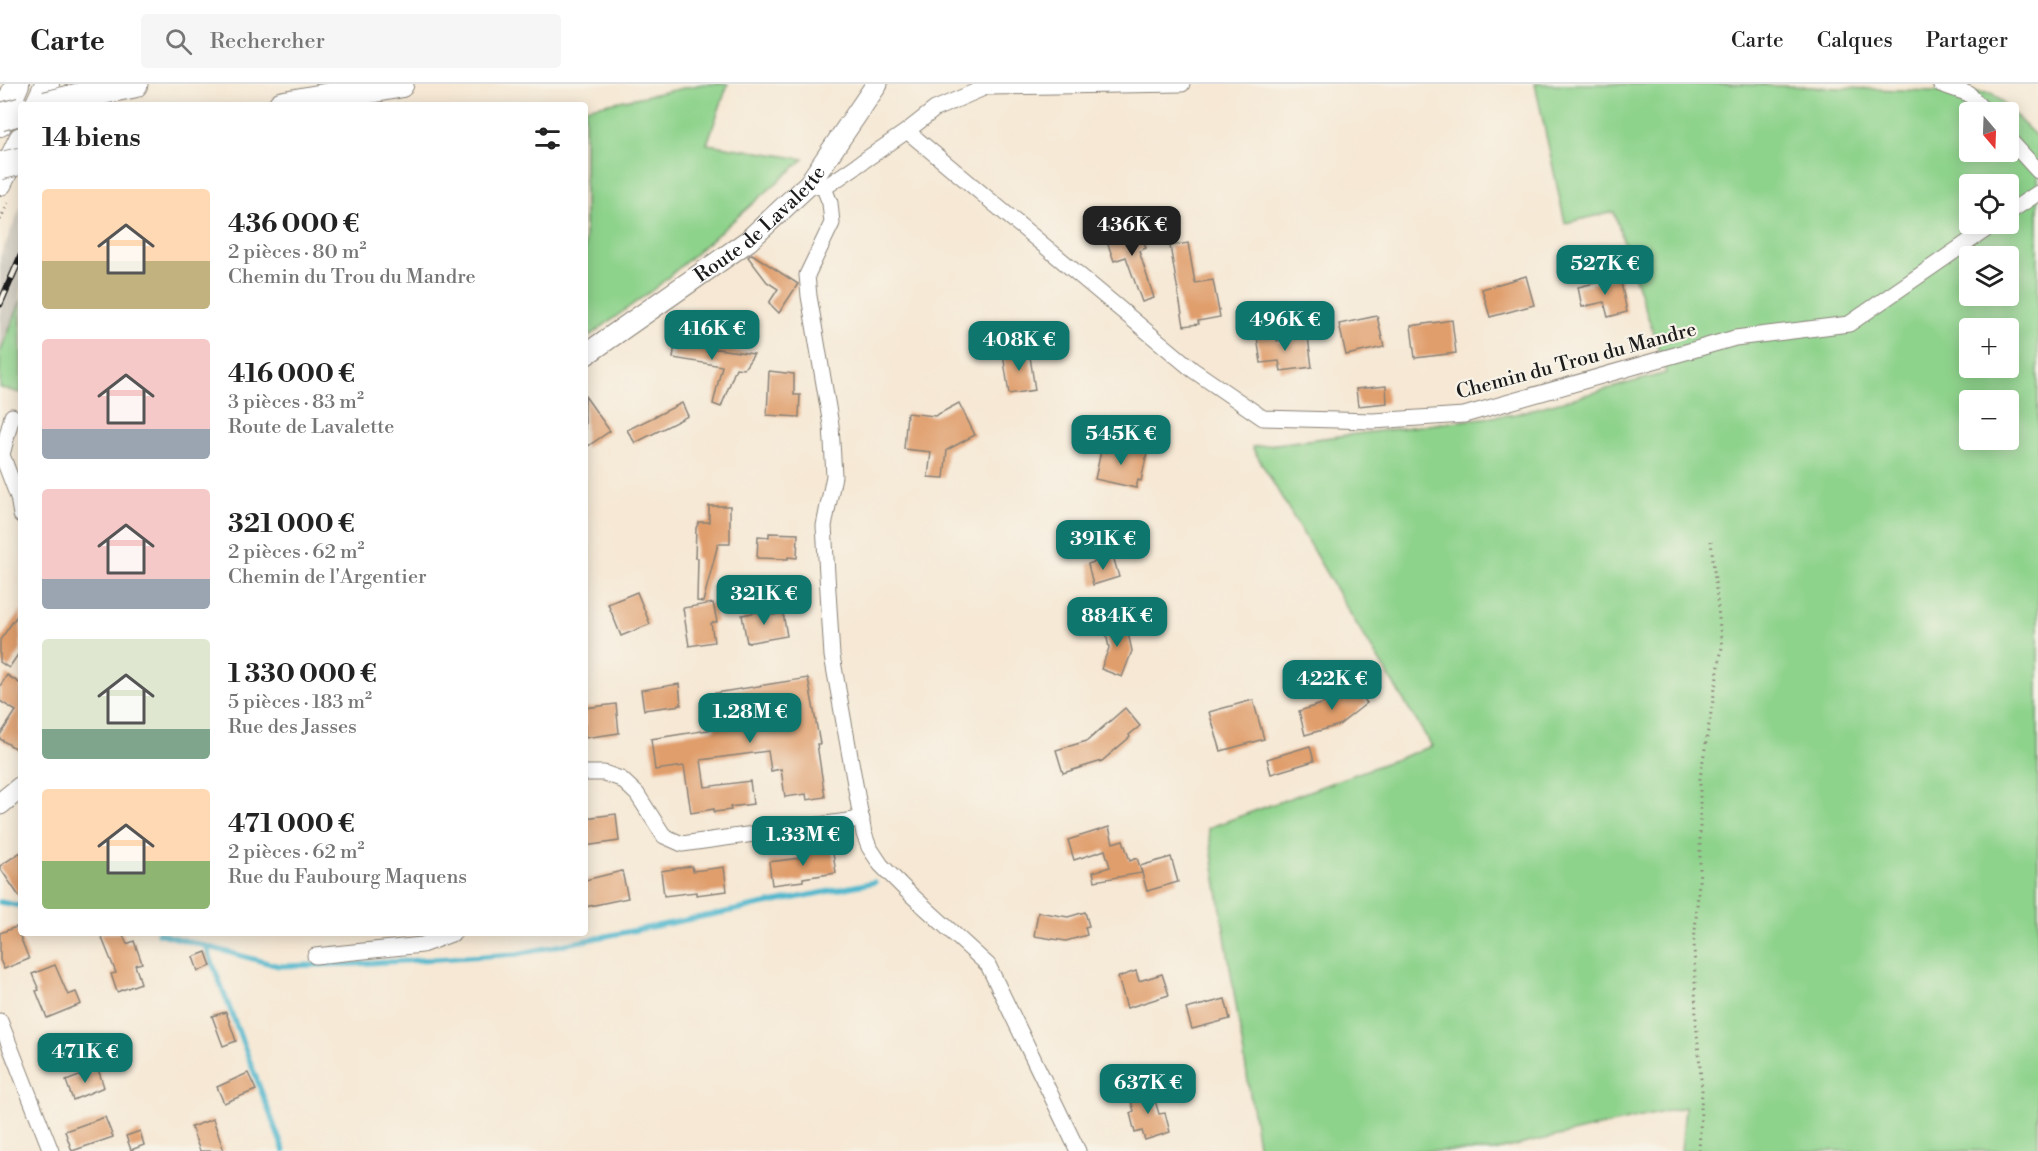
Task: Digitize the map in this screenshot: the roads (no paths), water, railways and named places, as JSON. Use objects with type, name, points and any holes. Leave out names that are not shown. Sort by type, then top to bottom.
[{"type":"highway","points":[[299,102],[400,84]]},
{"type":"highway","points":[[58,102],[124,86]]},
{"type":"highway","points":[[0,117],[18,112]]},
{"type":"highway","points":[[0,166],[18,162]]},
{"type":"main road","points":[[0,124],[17,84]]},
{"type":"main road","points":[[38,102],[47,84]]},
{"type":"main road","name":"Route de Lavalette","points":[[588,353],[748,241],[816,186],[877,84]]},
{"type":"main road","points":[[0,183],[18,145]]},
{"type":"main road","points":[[0,804],[18,789]]},
{"type":"street","points":[[1078,1151],[988,965],[881,865],[869,847],[864,834],[832,656],[824,526],[834,476],[831,425],[807,275],[832,223],[830,203],[816,186],[907,131],[935,109],[986,87],[1182,84]]},
{"type":"street","points":[[1940,84],[1969,94],[1976,102]]},
{"type":"street","name":"Chemin du Trou du Mandre","points":[[907,131],[1193,370],[1263,418],[1373,421],[1464,415],[1735,338],[1849,324],[1980,234]]},
{"type":"street","points":[[2019,150],[2038,171]]},
{"type":"street","points":[[2019,206],[2038,193]]},
{"type":"street","points":[[12,416],[2,455],[18,497]]},
{"type":"street","points":[[588,773],[604,773],[621,779],[637,795],[664,836],[682,844],[862,819]]},
{"type":"street","points":[[315,956],[422,945],[446,936]]},
{"type":"street","points":[[0,1021],[51,1151]]},
{"type":"waterway","points":[[169,936],[279,966],[355,964],[517,954],[875,882]]},
{"type":"waterway","points":[[0,902],[18,905]]},
{"type":"waterway","points":[[206,946],[284,1151]]},
{"type":"railway","points":[[88,102],[96,84]]},
{"type":"railway","points":[[0,304],[18,263]]}]
